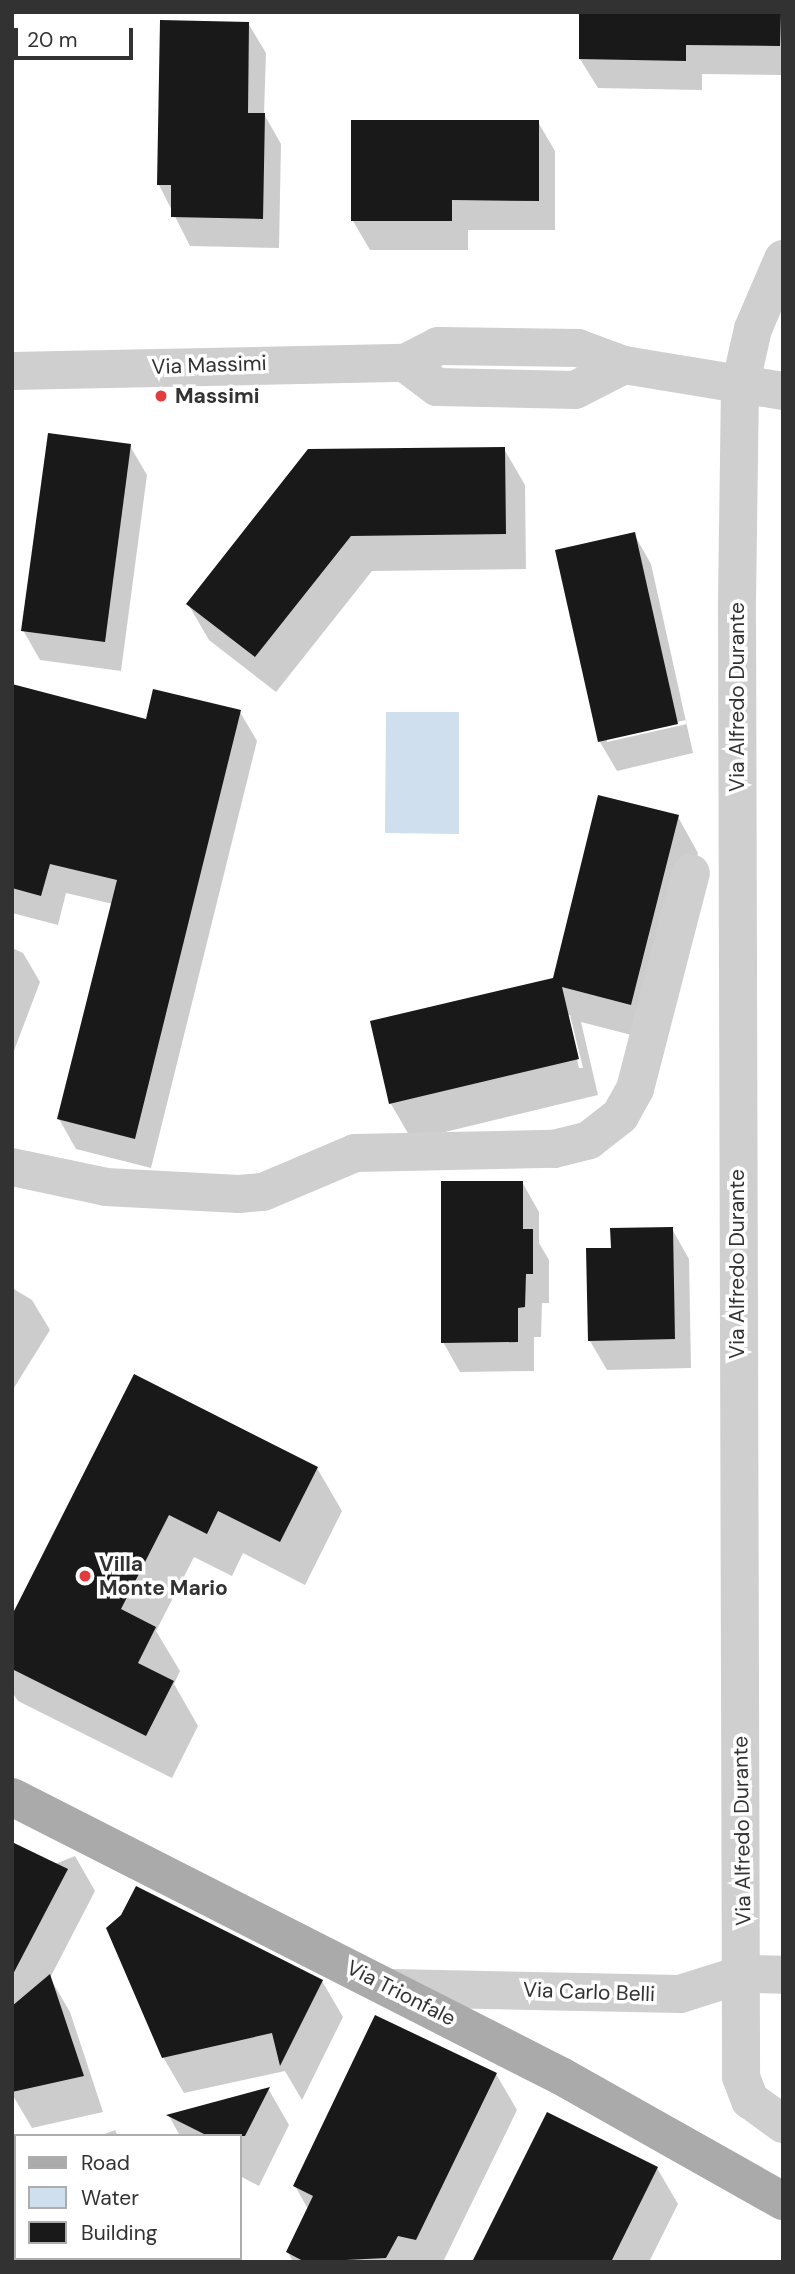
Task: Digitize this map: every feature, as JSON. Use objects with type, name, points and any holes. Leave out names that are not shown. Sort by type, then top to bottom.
[{"type":"main road","name":"Via Trionfale","points":[[12,1797],[561,2076],[783,2201]]},
{"type":"street","name":"Via Alfredo Durante","points":[[783,260],[753,329],[740,386],[737,1197],[744,1973],[742,2085],[755,2105],[783,2124]]},
{"type":"street","name":"Via Massimi","points":[[12,371],[405,363],[438,346],[578,348],[624,365],[783,391]]},
{"type":"street","points":[[12,1167],[106,1187],[239,1194],[273,1188],[355,1153],[554,1149],[589,1140],[620,1116],[635,1089],[691,873]]},
{"type":"street","name":"Via Carlo Belli","points":[[392,1988],[680,1994],[744,1973],[783,1975]]},
{"type":"water","points":[[386,712],[459,712],[459,834],[385,833]]},
{"type":"building","points":[[579,12],[781,12],[780,46],[686,45],[686,61],[579,59]]},
{"type":"building","points":[[160,20],[249,22],[248,113],[265,113],[263,219],[171,217],[171,185],[157,185]]},
{"type":"building","points":[[351,120],[539,120],[539,201],[452,200],[452,221],[351,221]]},
{"type":"building","points":[[48,433],[131,444],[105,642],[21,631]]},
{"type":"building","points":[[505,447],[506,534],[351,536],[255,657],[186,604],[308,449]]},
{"type":"building","points":[[635,532],[678,724],[598,742],[555,550]]},
{"type":"building","points":[[12,684],[146,719],[153,689],[241,710],[135,1139],[57,1119],[117,880],[50,864],[41,896],[12,888]]},
{"type":"building","points":[[598,795],[679,815],[631,1005],[562,987],[579,1059],[389,1104],[370,1021],[553,978]]},
{"type":"building","points":[[441,1181],[523,1181],[523,1229],[533,1229],[533,1274],[526,1274],[525,1307],[518,1308],[518,1342],[441,1343]]},
{"type":"building","points":[[673,1227],[675,1339],[588,1341],[586,1248],[611,1248],[610,1228]]},
{"type":"building","name":"Villa Monte Mario","points":[[134,1374],[318,1467],[280,1542],[218,1511],[207,1534],[169,1515],[121,1609],[156,1627],[138,1663],[174,1681],[146,1736],[12,1669],[12,1615]]},
{"type":"building","points":[[12,1842],[68,1869],[12,1976]]},
{"type":"building","points":[[136,1886],[323,1980],[280,2066],[272,2033],[162,2058],[106,1928],[121,1915]]},
{"type":"building","points":[[50,1974],[84,2076],[12,2092],[12,2006]]},
{"type":"building","points":[[375,2015],[497,2073],[416,2240],[398,2236],[386,2258],[305,2262],[286,2252],[313,2196],[293,2186]]},
{"type":"building","points":[[270,2087],[245,2136],[204,2134],[166,2115]]},
{"type":"building","points":[[547,2112],[658,2167],[611,2262],[472,2262]]},
{"type":"place","name":"Massimi","points":[[161,396]]},
{"type":"place","name":"Villa Monte Mario","points":[[85,1576]]}]
